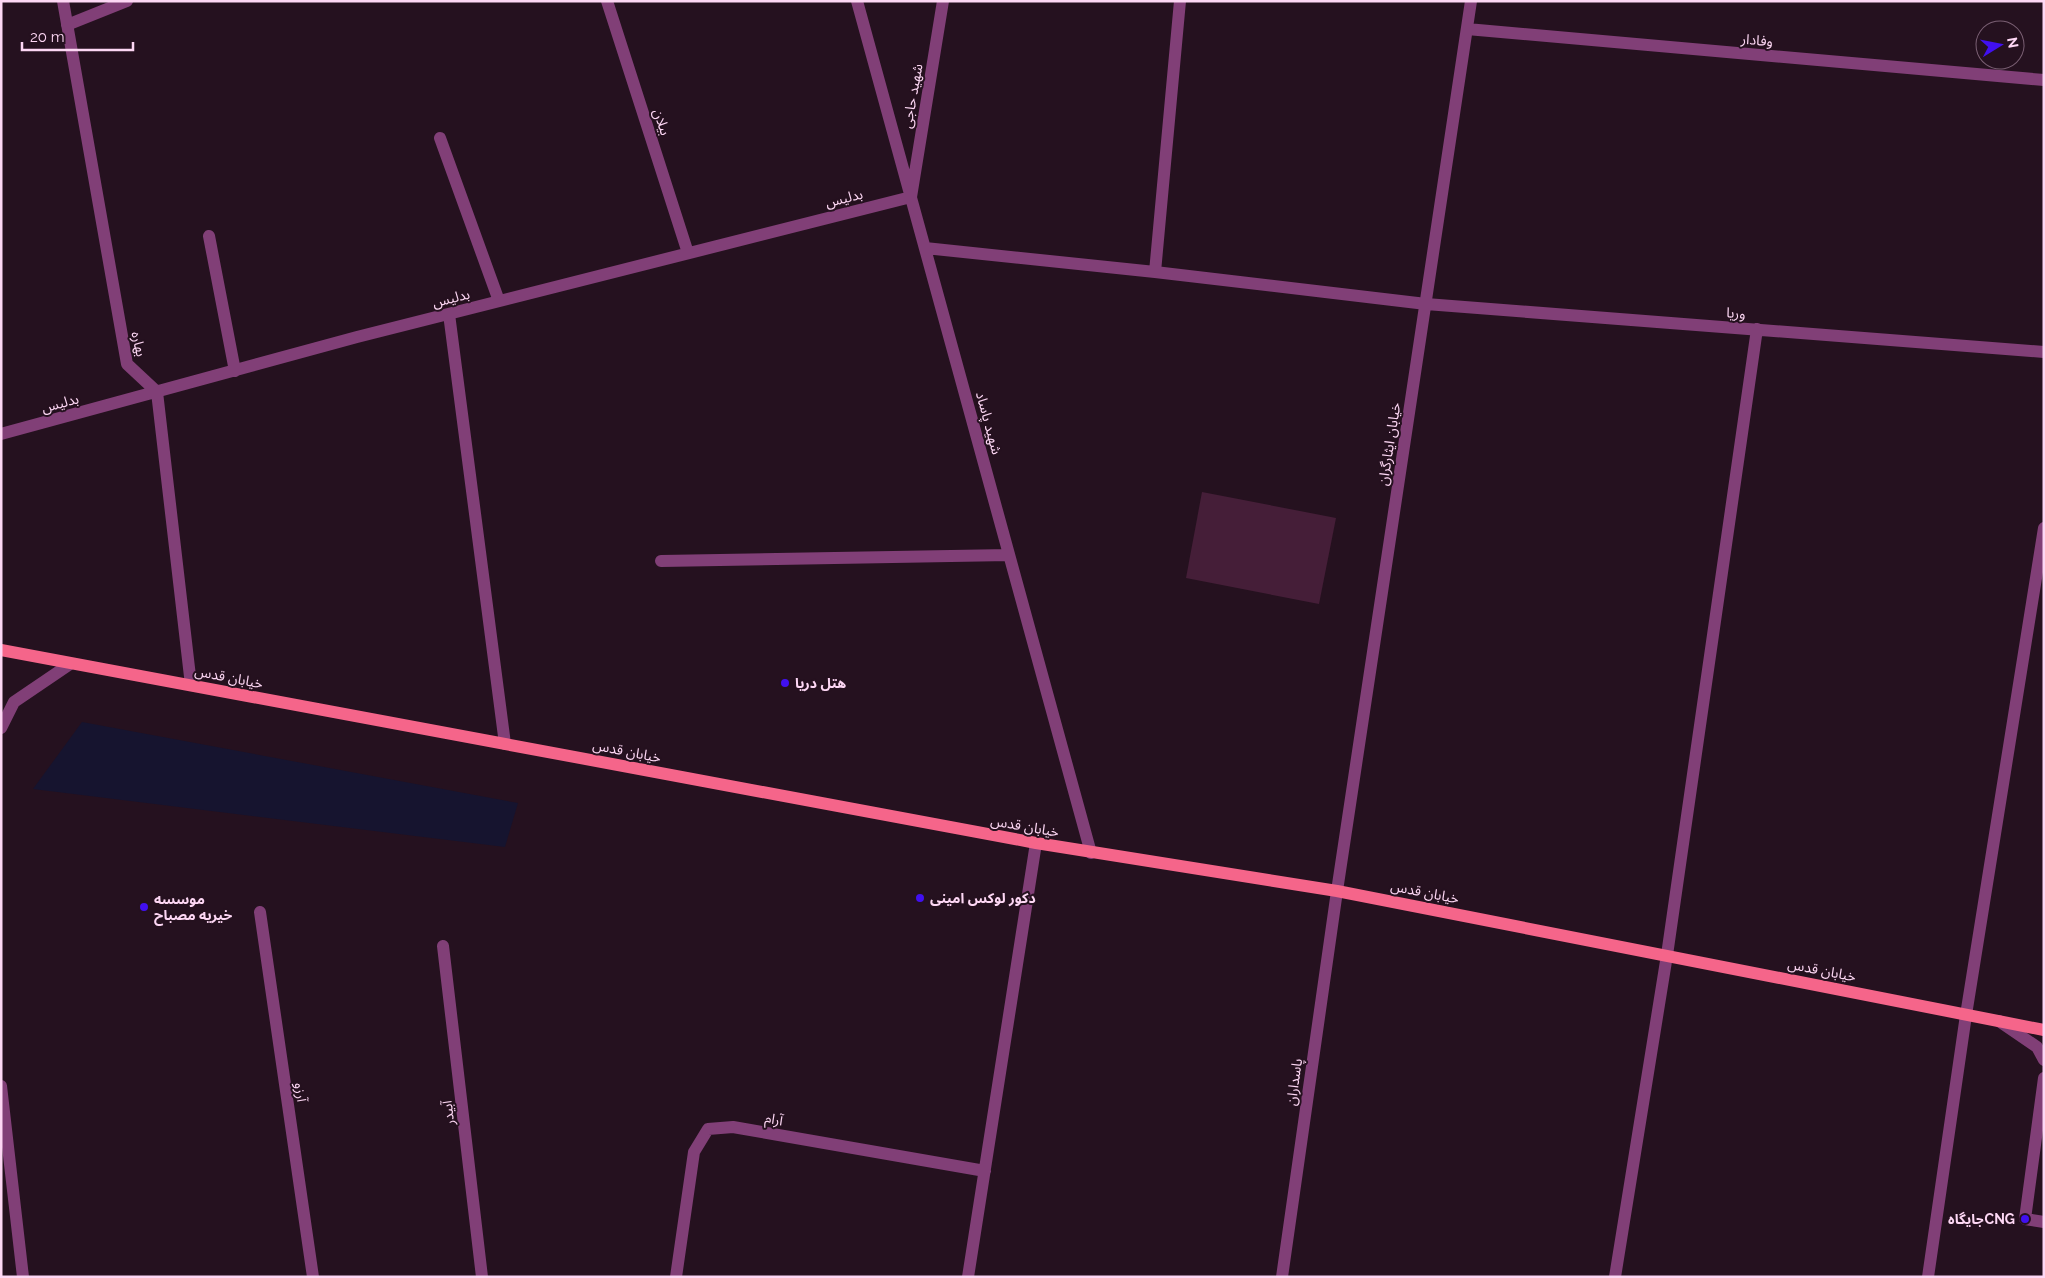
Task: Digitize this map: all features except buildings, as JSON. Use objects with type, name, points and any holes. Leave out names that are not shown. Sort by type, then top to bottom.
[{"type":"main road","name":"خیابان قدس","points":[[1,650],[1091,853],[1337,891],[2044,1030]]},
{"type":"street","name":"بهاره","points":[[63,1],[127,364],[157,392]]},
{"type":"street","points":[[67,25],[127,1]]},
{"type":"street","name":"بیلان","points":[[607,1],[688,253]]},
{"type":"street","name":"شهید پاساد","points":[[857,1],[1091,853]]},
{"type":"street","name":"شهید حاجی","points":[[910,196],[943,1]]},
{"type":"street","points":[[1155,272],[1180,1]]},
{"type":"street","name":"خیابان ایثارگران","points":[[1337,891],[1471,1]]},
{"type":"street","name":"وفادار","points":[[1467,29],[2044,80]]},
{"type":"street","points":[[440,138],[499,301]]},
{"type":"street","name":"بدلیس","points":[[1,434],[449,314],[910,196]]},
{"type":"street","points":[[209,236],[235,371]]},
{"type":"street","name":"وریا","points":[[925,248],[1155,272],[1426,304],[2044,352]]},
{"type":"street","points":[[449,314],[505,744]]},
{"type":"street","points":[[1615,1277],[1668,955],[1757,329]]},
{"type":"street","points":[[157,392],[191,685]]},
{"type":"street","points":[[1928,1277],[1966,1014],[2044,528]]},
{"type":"street","points":[[661,562],[1009,555]]},
{"type":"street","points":[[1,728],[14,702],[70,664]]},
{"type":"street","points":[[968,1277],[1036,843]]},
{"type":"street","name":"پاسداران","points":[[1282,1277],[1337,891]]},
{"type":"street","name":"آرزو","points":[[260,912],[313,1277]]},
{"type":"street","name":"آبیدر","points":[[443,946],[482,1277]]},
{"type":"street","points":[[2000,1021],[2037,1047],[2044,1060]]},
{"type":"street","points":[[2044,1078],[2025,1219],[2044,1222]]},
{"type":"street","points":[[1,1086],[23,1277]]},
{"type":"street","name":"آرام","points":[[676,1277],[694,1152],[708,1129],[733,1127],[986,1171]]},
{"type":"shaded area","points":[[82,722],[518,803],[505,847],[33,789]]},
{"type":"place","name":"هتل دریا","points":[[785,683]]},
{"type":"place","name":"دکور لوکس امینی","points":[[920,898]]},
{"type":"place","name":"موسسه خیریه مصباح","points":[[144,907]]},
{"type":"place","name":"جایگاهCNG","points":[[2025,1219]]}]
